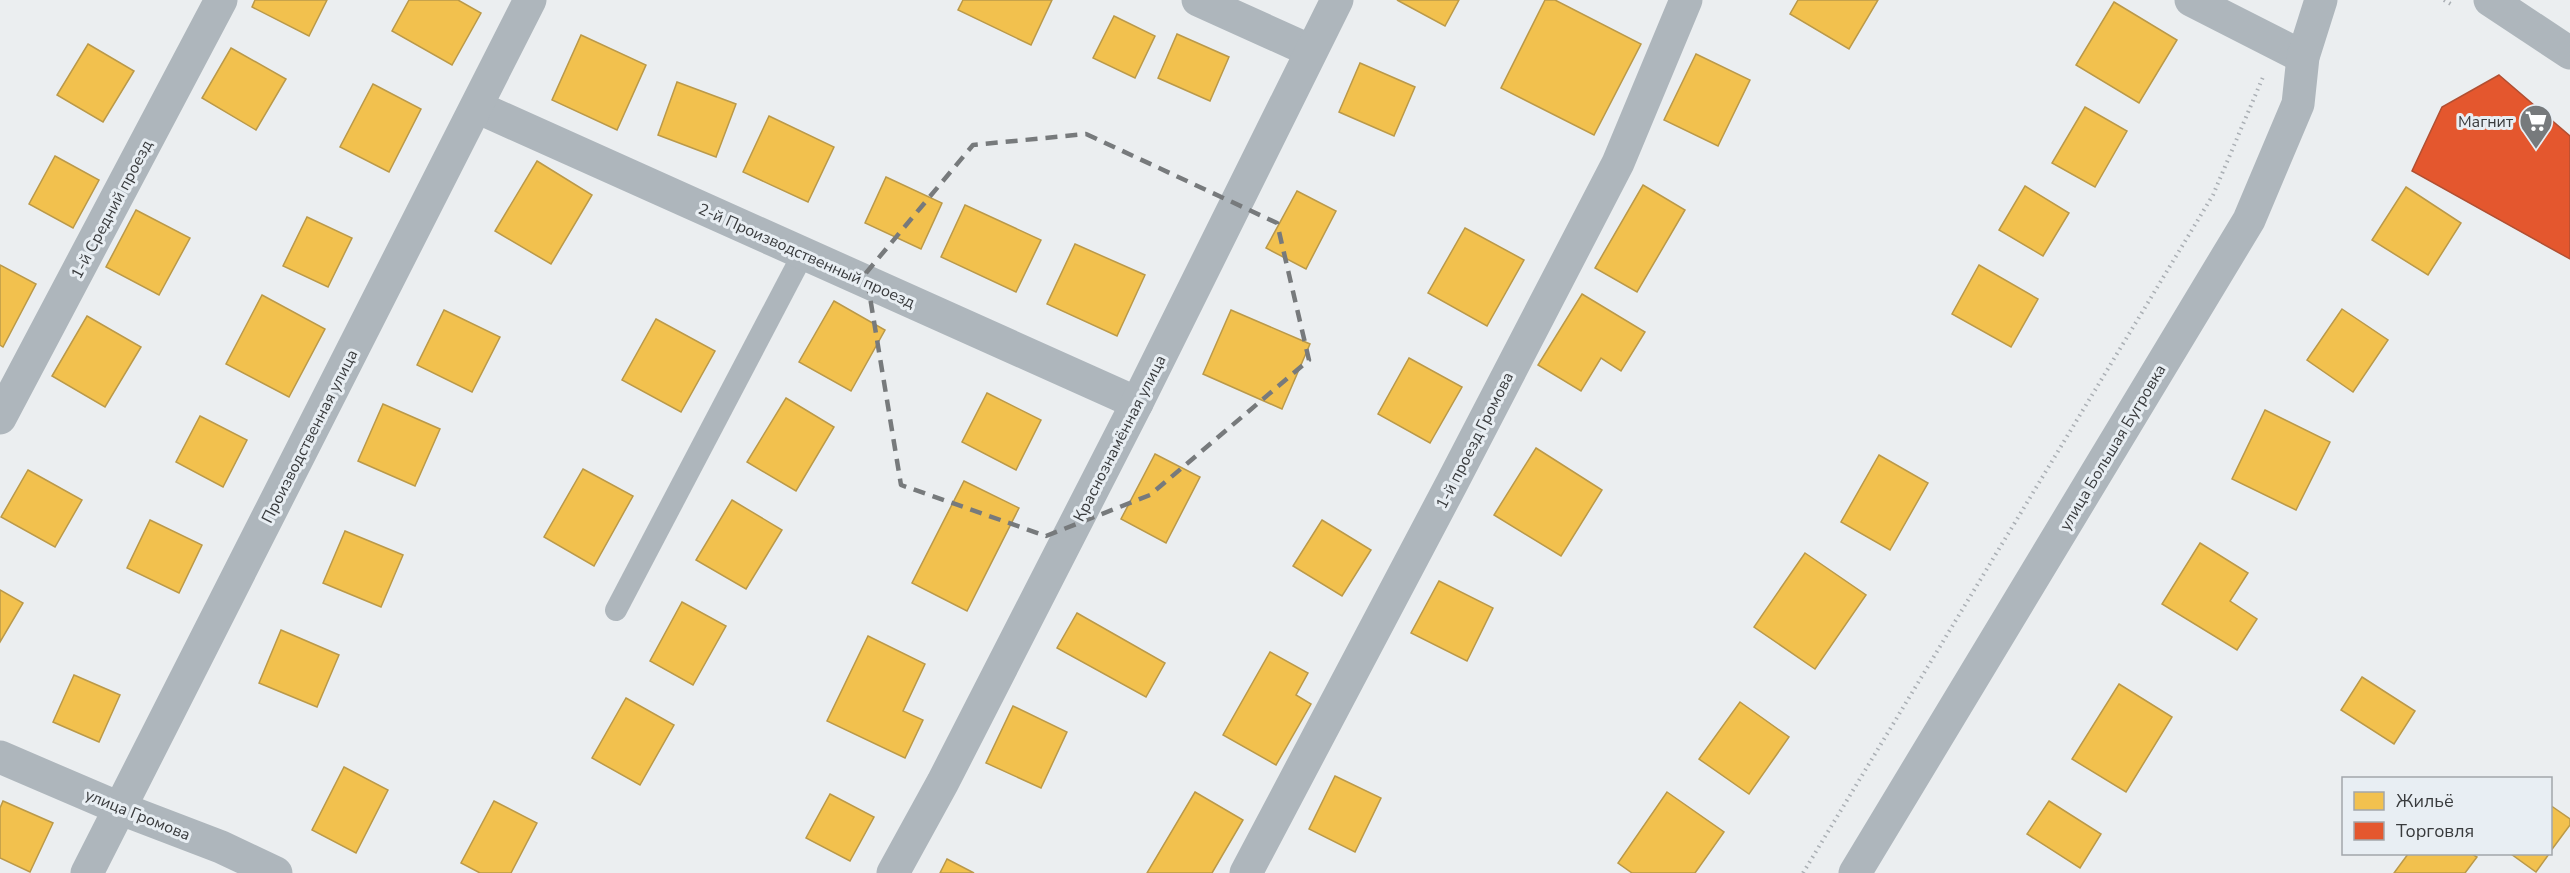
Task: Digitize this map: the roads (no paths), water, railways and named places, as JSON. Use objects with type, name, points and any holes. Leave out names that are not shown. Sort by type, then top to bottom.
[{"type":"street","name":"1-й Средний проезд","points":[[0,418],[221,0]]},
{"type":"street","name":"Производственная улица","points":[[87,873],[530,0]]},
{"type":"street","points":[[1198,0],[1311,51]]},
{"type":"street","name":"Краснознамённая улица","points":[[893,873],[943,782],[1137,403],[1337,0]]},
{"type":"street","name":"1-й проезд Громова","points":[[1246,873],[1458,473],[1618,163],[1686,0]]},
{"type":"street","points":[[2191,0],[2302,57]]},
{"type":"street","name":"улица Большая Бугровка","points":[[1854,873],[2249,220],[2298,104],[2302,57],[2320,0]]},
{"type":"street","points":[[2490,0],[2570,53]]},
{"type":"street","name":"2-й Производственный проезд","points":[[477,107],[1137,403]]},
{"type":"street","name":"улица Громова","points":[[0,757],[119,808],[221,847],[276,873]]},
{"type":"lane","points":[[616,609],[803,254]]},
{"type":"place","name":"Магнит","points":[[2536,150]]}]
